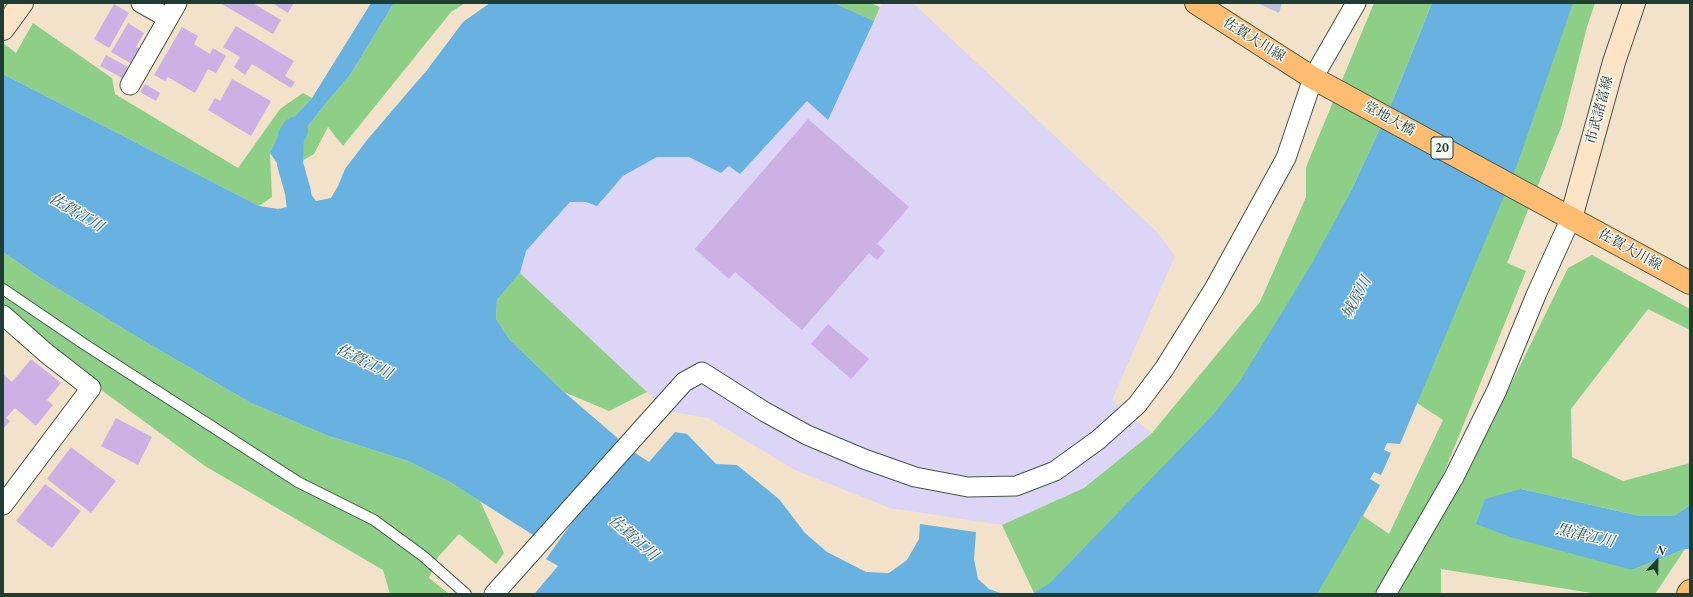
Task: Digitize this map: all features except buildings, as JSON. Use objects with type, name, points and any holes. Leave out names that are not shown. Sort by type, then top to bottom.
[{"type":"main road","points":[[6,25],[22,3]]},
{"type":"main road","name":"佐賀大川線","points":[[1196,3],[1313,78]]},
{"type":"main road","name":"市武諸富線","points":[[1570,218],[1614,62],[1634,3]]},
{"type":"main road","name":"堂地大橋","points":[[1313,78],[1570,218]]},
{"type":"main road","name":"佐賀大川線","points":[[1570,218],[1690,283]]},
{"type":"main road","points":[[1688,594],[1690,590]]},
{"type":"street","points":[[130,85],[173,11],[141,3]]},
{"type":"street","points":[[494,594],[632,438],[684,382],[702,372],[765,412],[807,435],[864,459],[914,476],[968,487],[1016,486],[1055,471],[1098,440],[1136,405],[1164,369],[1214,289],[1286,158],[1313,78],[1356,3]]},
{"type":"street","points":[[1386,594],[1454,477],[1497,390],[1536,295],[1570,218]]},
{"type":"street","points":[[3,315],[46,353],[91,388],[3,505]]},
{"type":"lane","points":[[3,289],[84,344],[298,482],[374,520],[423,556],[466,594]]},
{"type":"shaded area","points":[[882,3],[913,3],[1156,231],[1175,256],[1112,400],[1152,433],[1084,488],[1002,525],[890,508],[795,470],[708,418],[667,411],[520,273],[526,251],[570,202],[586,202],[597,206],[623,176],[657,157],[689,157],[721,173],[729,166],[740,174],[807,100],[828,120]]},
{"type":"shaded area","points":[[1257,3],[1282,3],[1279,13]]},
{"type":"green space","points":[[394,3],[465,3],[451,12],[343,146],[328,127],[314,154],[300,162],[302,134],[350,75]]},
{"type":"green space","points":[[834,3],[870,3],[880,7],[874,21]]},
{"type":"green space","points":[[1374,3],[1432,3],[1393,100],[1351,191],[1150,594],[1028,594],[1034,593],[1002,525],[1084,488],[1152,433],[1260,302],[1306,197],[1306,167]]},
{"type":"green space","points":[[1551,3],[1595,3],[1587,27],[1562,125],[1507,263],[1526,271],[1443,475],[1462,484],[1568,268],[1592,255],[1690,309],[1690,330],[1648,309],[1571,409],[1572,457],[1623,481],[1690,463],[1690,505],[1674,516],[1640,516],[1521,489],[1632,570],[1685,549],[1655,594],[1598,594],[1441,569],[1441,594],[1269,594],[1380,485],[1363,516],[1389,534],[1443,420],[1417,403],[1399,410]]},
{"type":"green space","points":[[33,23],[112,78],[115,94],[238,168],[280,109],[303,93],[312,98],[279,133],[270,153],[272,197],[259,206],[3,74],[3,43],[16,53]]},
{"type":"green space","points":[[3,252],[42,279],[142,340],[251,403],[326,435],[408,461],[450,482],[480,501],[504,553],[496,564],[459,534],[438,557],[429,578],[449,594],[390,594],[383,570],[205,466],[100,389],[3,307]]},
{"type":"green space","points":[[520,273],[647,392],[609,411],[564,392],[510,340],[496,319],[497,300]]},
{"type":"water","points":[[371,3],[394,3],[350,75],[302,134],[300,162],[279,166],[270,153],[279,133],[312,98]]},
{"type":"water","name":"佐賀江川","points":[[490,3],[834,3],[874,21],[828,120],[807,101],[740,174],[729,166],[721,173],[689,157],[657,157],[623,176],[597,206],[586,202],[570,202],[526,251],[520,273],[497,300],[496,319],[510,340],[564,392],[621,441],[533,535],[450,482],[408,461],[326,435],[251,403],[142,340],[42,279],[3,252],[3,74],[259,206],[278,209],[288,207],[288,195],[308,190],[316,201],[331,198],[345,169],[367,140],[427,70],[463,22]]},
{"type":"water","name":"城原川","points":[[1432,3],[1573,3],[1517,165],[1400,444],[1387,443],[1384,450],[1391,453],[1381,475],[1374,472],[1370,479],[1380,485],[1317,594],[1028,594],[1034,593],[1050,583],[1212,416],[1240,381],[1311,265],[1351,191],[1393,100]]},
{"type":"water","name":"佐賀江川","points":[[675,432],[687,434],[716,464],[737,465],[779,499],[805,533],[827,552],[866,572],[889,573],[907,560],[919,539],[920,524],[976,532],[974,559],[978,579],[989,589],[1003,594],[536,594],[535,593],[558,566],[546,559],[588,500],[632,451],[649,462]]},
{"type":"water","name":"黒津江川","points":[[1521,489],[1640,516],[1674,516],[1690,505],[1690,549],[1685,549],[1632,570],[1510,537],[1476,524],[1485,499]]},
{"type":"waterway","points":[[295,130],[291,136],[290,164],[298,192],[302,228]]}]
